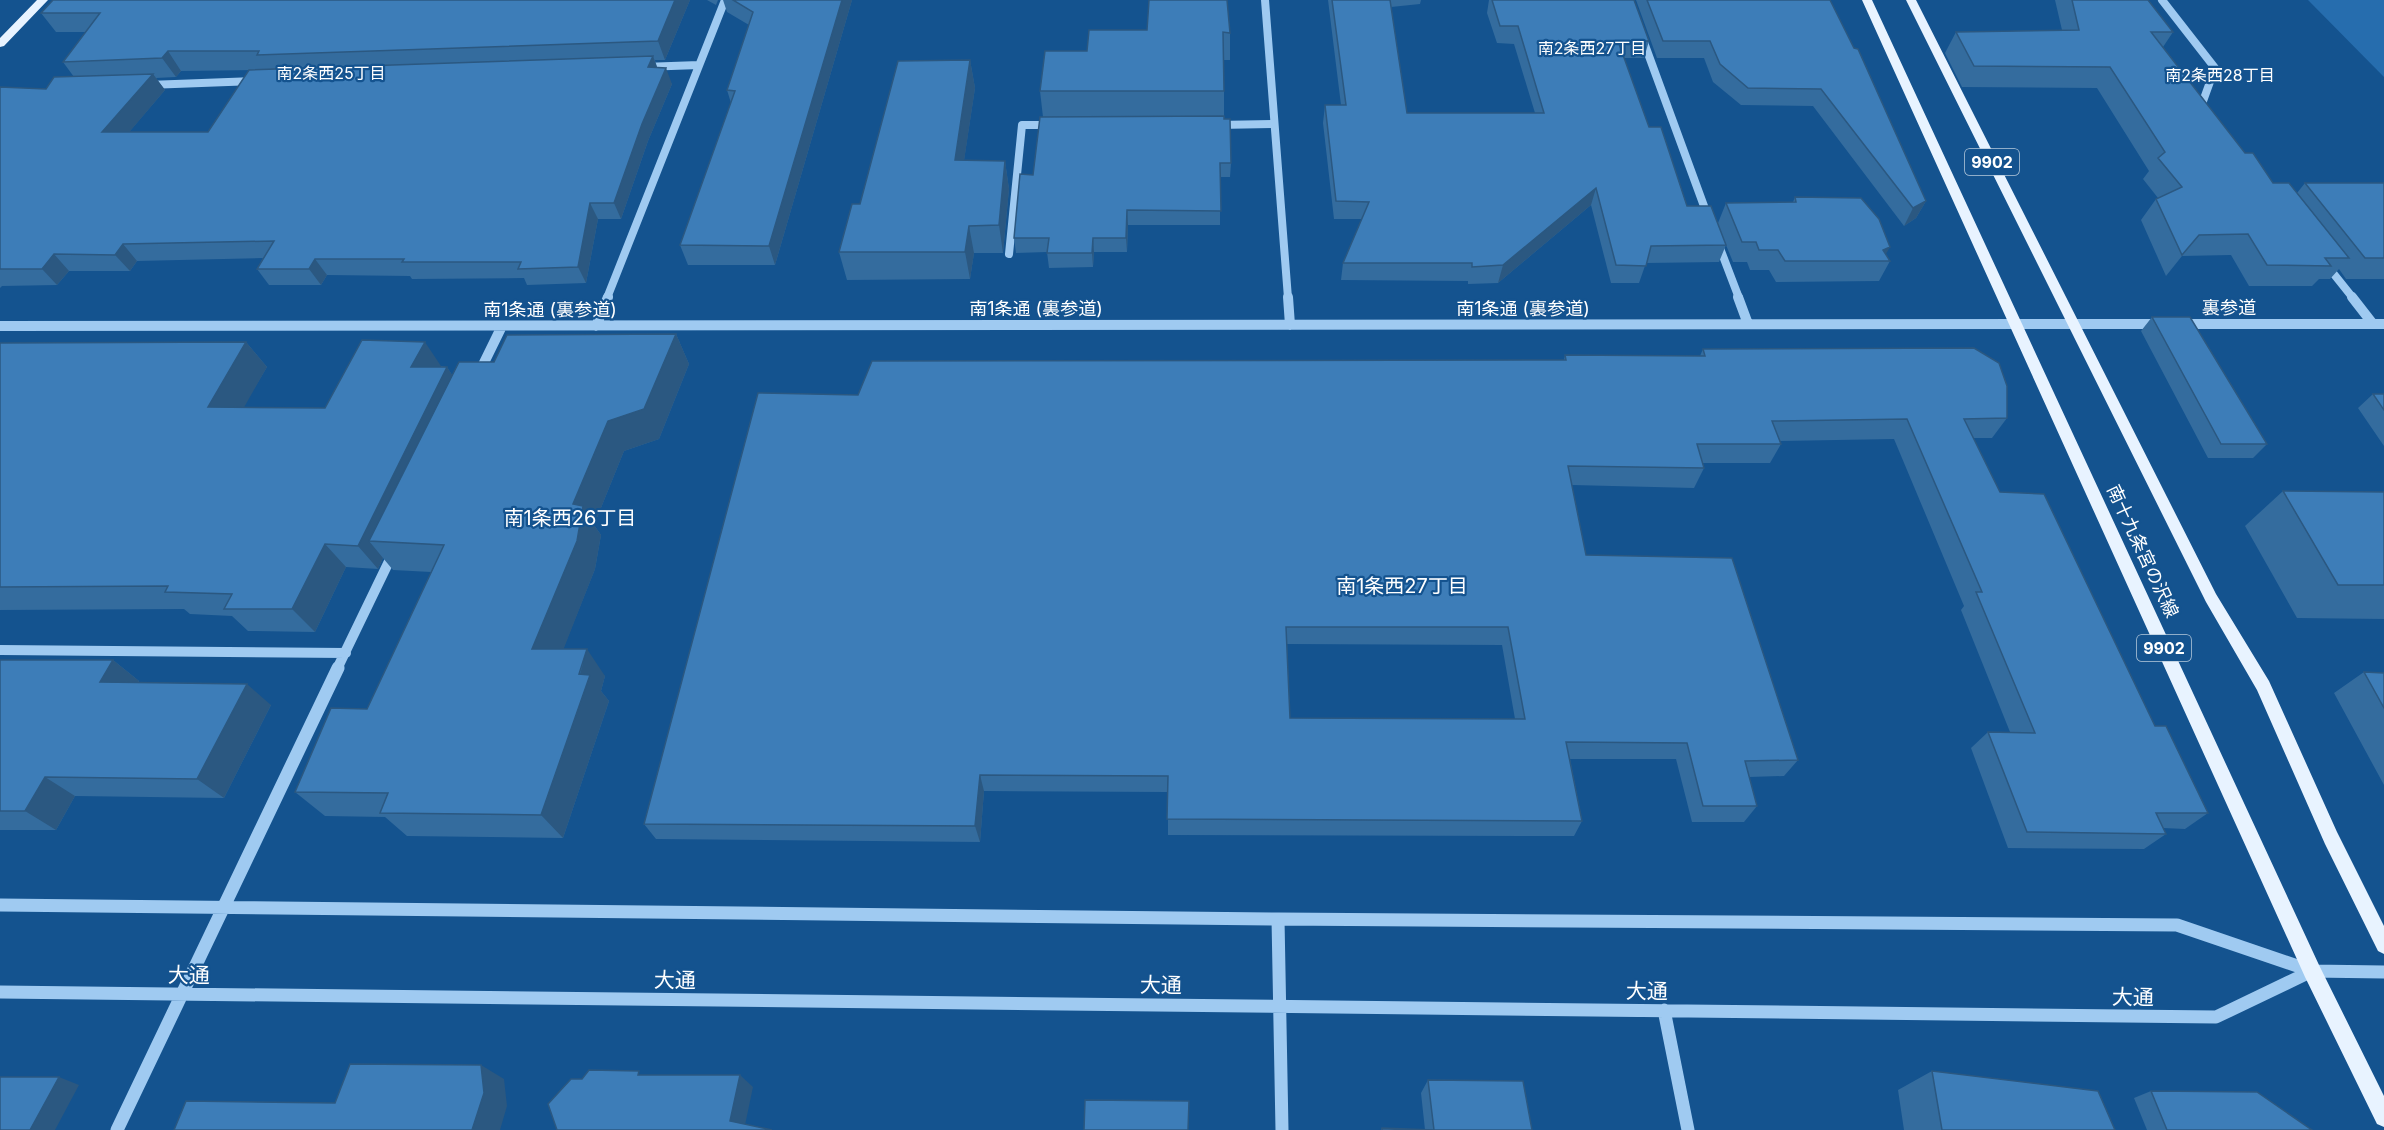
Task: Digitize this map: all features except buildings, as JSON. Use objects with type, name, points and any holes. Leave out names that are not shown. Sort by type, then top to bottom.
[{"type":"main road","points":[[0,44],[43,0]]},
{"type":"main road","name":"南十九条宮の沢線","points":[[1867,0],[2312,971],[2384,1118]]},
{"type":"main road","name":"南十九条宮の沢線","points":[[1911,0],[2211,598],[2263,686],[2331,838],[2384,945]]},
{"type":"street","points":[[596,326],[725,0]]},
{"type":"street","points":[[1265,0],[1290,325]]},
{"type":"street","points":[[2162,0],[2216,68],[2202,104],[2216,122]]},
{"type":"street","points":[[1641,33],[1710,221]]},
{"type":"street","points":[[638,67],[699,65]]},
{"type":"street","points":[[142,85],[260,81]]},
{"type":"street","points":[[1209,125],[1274,124]]},
{"type":"street","points":[[1010,254],[1022,125],[1057,125]]},
{"type":"street","points":[[1714,232],[1748,324]]},
{"type":"street","points":[[2318,253],[2373,324]]},
{"type":"street","name":"南1条通 (裏参道)","points":[[0,326],[2073,324]]},
{"type":"street","name":"裏参道","points":[[2073,324],[2384,324]]},
{"type":"street","points":[[471,390],[502,326]]},
{"type":"street","points":[[117,1130],[401,537]]},
{"type":"street","points":[[0,650],[345,652]]},
{"type":"street","name":"大通","points":[[0,905],[1278,919],[2177,925],[2312,971],[2384,972]]},
{"type":"street","points":[[1278,919],[1282,1130]]},
{"type":"street","name":"大通","points":[[0,992],[2216,1017],[2312,971]]},
{"type":"street","points":[[1664,1010],[1688,1130]]},
{"type":"shaded area","points":[[2308,0],[2384,0],[2384,77]]},
{"type":"district","name":"南2条西27丁目","points":[[1592,48]]},
{"type":"district","name":"南2条西25丁目","points":[[331,73]]},
{"type":"district","name":"南2条西28丁目","points":[[2220,75]]},
{"type":"district","name":"南1条西26丁目","points":[[570,518]]},
{"type":"district","name":"南1条西27丁目","points":[[1402,586]]}]
